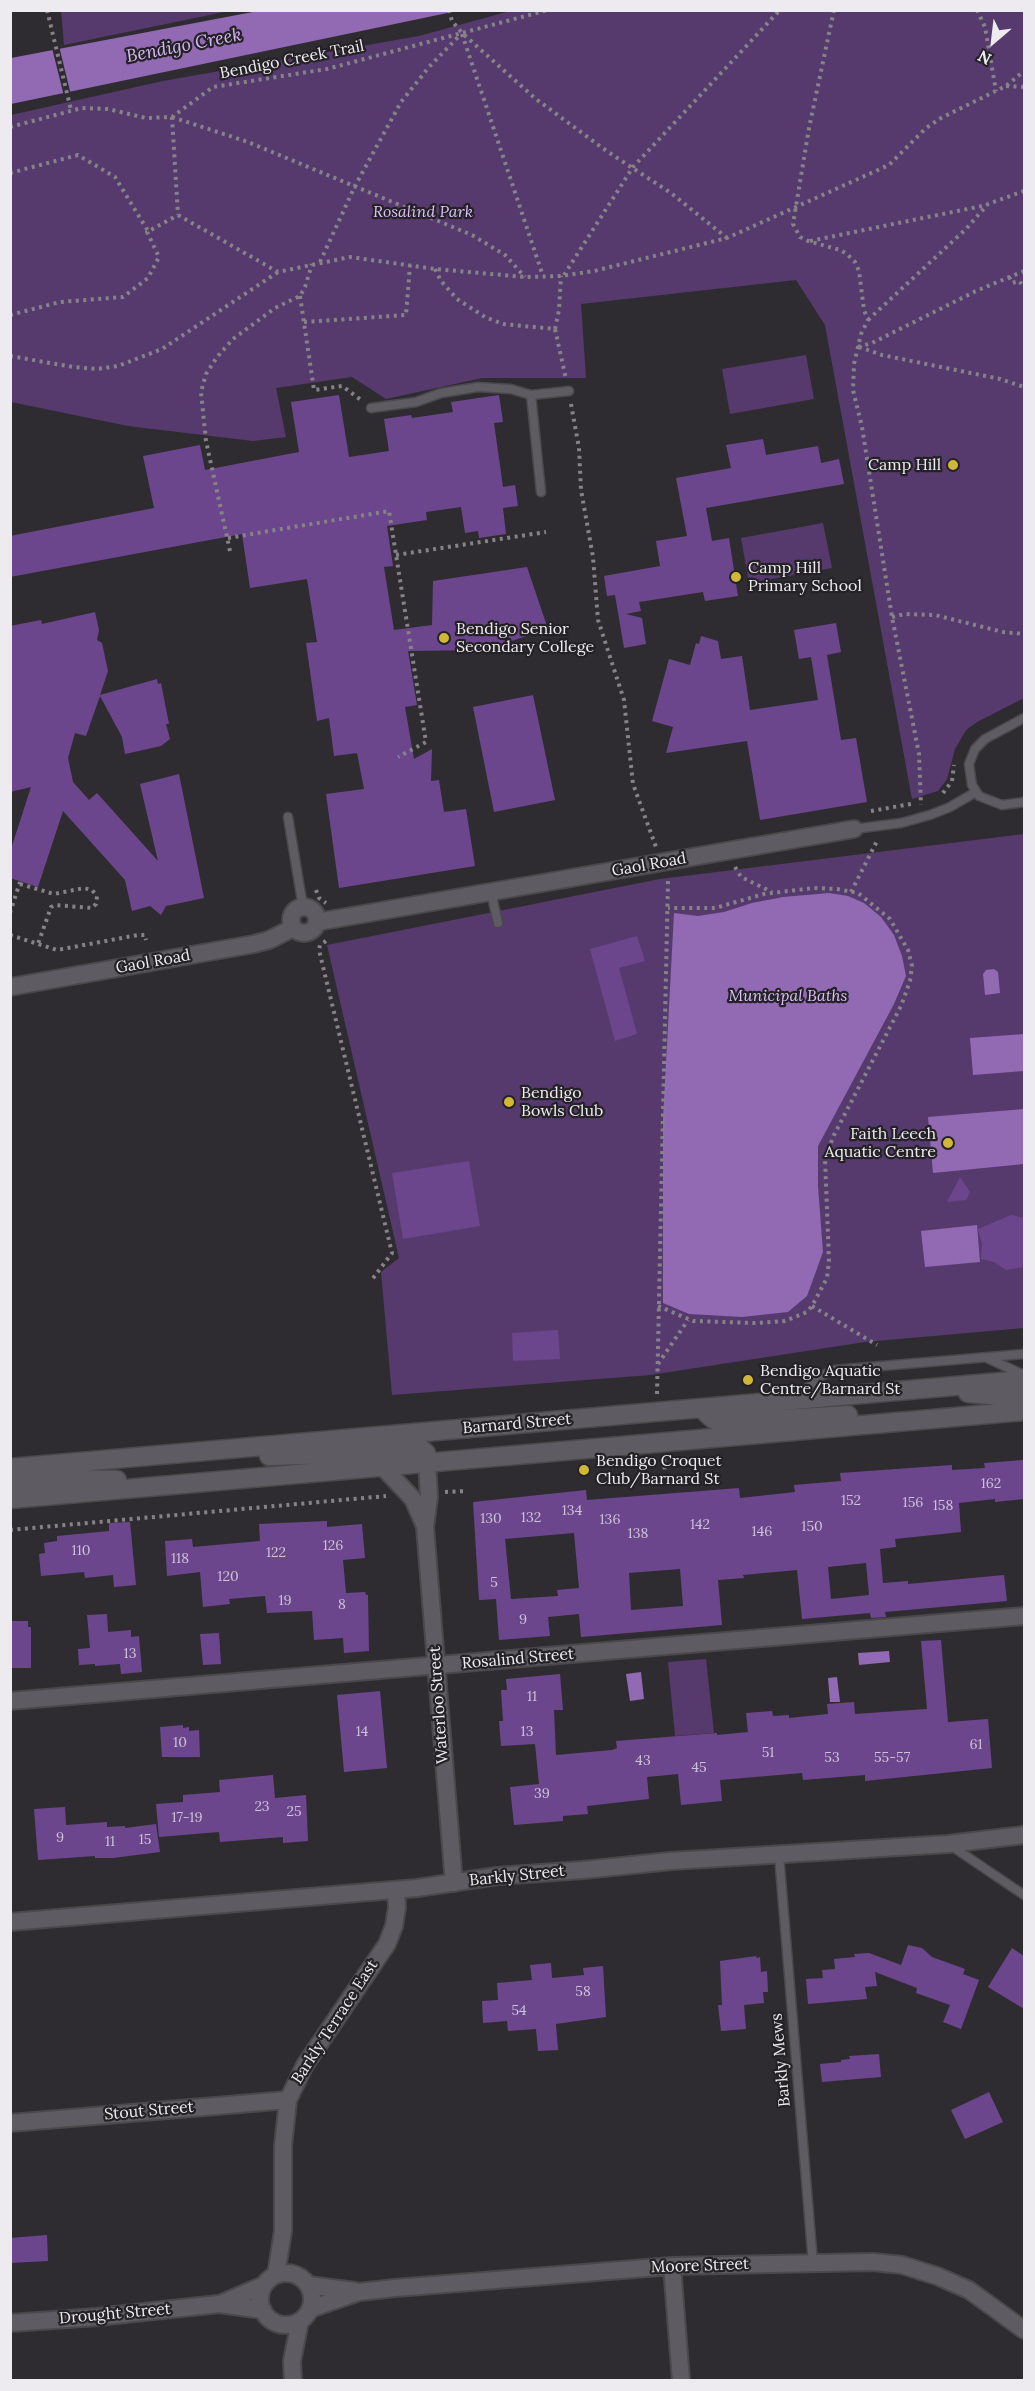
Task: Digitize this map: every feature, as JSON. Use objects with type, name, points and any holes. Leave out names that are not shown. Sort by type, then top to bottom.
[{"type":"main road","name":"Barnard Street","points":[[12,1470],[1024,1378]]},
{"type":"main road","points":[[943,1387],[981,1395],[1024,1394]]},
{"type":"main road","points":[[701,1408],[720,1423],[811,1416],[865,1415],[910,1421]]},
{"type":"main road","name":"Barnard Street","points":[[10,1499],[1024,1411]]},
{"type":"main road","points":[[216,1450],[275,1457],[414,1447],[426,1454],[427,1462]]},
{"type":"main road","points":[[12,1470],[76,1479],[193,1483]]},
{"type":"street","name":"Gaol Road","points":[[317,922],[854,829]]},
{"type":"street","points":[[303,907],[314,911],[317,922],[314,929],[307,933],[300,932],[293,927],[291,919],[292,914],[303,907]]},
{"type":"street","name":"Gaol Road","points":[[10,987],[254,944],[269,940],[293,927]]},
{"type":"street","name":"Waterloo Street","points":[[427,1462],[429,1497],[425,1527],[454,1883]]},
{"type":"street","name":"Waterloo Street","points":[[382,1466],[413,1499],[425,1527]]},
{"type":"street","name":"Rosalind Street","points":[[10,1701],[1024,1616]]},
{"type":"street","name":"Barkly Street","points":[[10,1922],[396,1890],[496,1876],[671,1861],[948,1844],[1024,1835]]},
{"type":"street","name":"Barkly Terrace East","points":[[270,2280],[283,2231],[283,2146],[288,2100],[305,2065],[387,1944],[394,1926],[397,1907],[396,1890]]},
{"type":"street","name":"Stout Street","points":[[10,2123],[288,2100]]},
{"type":"street","name":"Barkly Terrace East","points":[[283,2231],[303,2280]]},
{"type":"street","name":"Moore Street","points":[[303,2280],[359,2292],[672,2266],[873,2262],[902,2265],[937,2276],[969,2290],[1024,2330]]},
{"type":"street","points":[[672,2266],[681,2380]]},
{"type":"street","points":[[293,2380],[292,2361],[312,2299],[303,2280],[287,2273],[270,2280],[260,2298],[263,2310],[269,2319],[276,2323],[292,2324],[305,2315]]},
{"type":"street","name":"Drought Street","points":[[219,2304],[270,2280]]},
{"type":"street","name":"Moore Street","points":[[305,2315],[359,2292]]},
{"type":"street","name":"Drought Street","points":[[10,2323],[97,2318],[219,2304],[263,2310]]},
{"type":"street","points":[[276,2323],[292,2361]]},
{"type":"lane","points":[[371,408],[416,402],[441,393],[478,387],[511,389],[531,395],[568,391]]},
{"type":"lane","points":[[531,395],[541,492]]},
{"type":"lane","points":[[1024,718],[992,734],[975,749],[969,764],[972,785],[976,792],[989,801],[1002,805],[1024,802]]},
{"type":"lane","name":"Gaol Road","points":[[854,829],[924,817],[950,807],[976,792]]},
{"type":"lane","points":[[288,817],[303,907]]},
{"type":"lane","points":[[491,892],[498,923]]},
{"type":"lane","points":[[797,1399],[817,1378],[834,1370],[1024,1354]]},
{"type":"lane","points":[[987,1358],[1024,1378]]},
{"type":"lane","points":[[948,1844],[1024,1895]]},
{"type":"lane","name":"Barkly Mews","points":[[779,1856],[813,2263]]},
{"type":"path","points":[[47,10],[71,110]]},
{"type":"path","points":[[449,10],[452,21],[462,33],[536,99],[608,152],[671,193],[728,238]]},
{"type":"path","name":"Bendigo Creek Trail","points":[[172,117],[213,87],[327,69],[548,10]]},
{"type":"path","points":[[656,1386],[669,880],[633,784],[624,700],[598,620],[593,557],[581,490],[577,431],[555,329],[560,310],[562,275],[633,167],[780,10]]},
{"type":"path","points":[[834,10],[809,128],[793,224],[795,231],[808,241],[840,250],[855,262],[859,271],[864,310],[868,321]]},
{"type":"path","points":[[977,10],[986,27],[996,91]]},
{"type":"path","points":[[320,262],[355,186],[401,102],[429,67],[462,33]]},
{"type":"path","points":[[462,33],[543,276]]},
{"type":"path","points":[[10,356],[74,367],[97,369],[118,366],[162,349],[278,272],[320,262],[360,257],[435,269],[525,277],[562,275],[594,271],[728,238],[889,165],[926,128],[941,118],[1006,86],[1024,70]]},
{"type":"path","points":[[1006,86],[1024,87]]},
{"type":"path","points":[[10,127],[71,110],[108,109],[146,118],[172,117],[248,142],[472,235],[505,255],[525,277]]},
{"type":"path","points":[[172,117],[178,215]]},
{"type":"path","points":[[10,173],[78,155],[115,177],[148,231],[178,215]]},
{"type":"path","points":[[808,241],[988,204],[1024,191]]},
{"type":"path","points":[[924,817],[920,802],[919,754],[892,617],[852,378],[864,326],[906,282],[966,229],[988,204]]},
{"type":"path","points":[[178,215],[278,272]]},
{"type":"path","points":[[10,315],[60,302],[123,297],[148,278],[159,256],[147,232],[178,215]]},
{"type":"path","points":[[231,551],[206,441],[201,392],[211,366],[233,339],[275,308],[300,296],[312,264]]},
{"type":"path","points":[[304,322],[406,315],[410,265]]},
{"type":"path","points":[[435,269],[457,299],[485,317],[503,324],[555,329]]},
{"type":"path","points":[[858,346],[872,343],[1024,271]]},
{"type":"path","points":[[1009,277],[1012,283],[1019,281],[1024,287]]},
{"type":"path","points":[[300,296],[314,390],[342,386],[371,408]]},
{"type":"path","points":[[858,346],[882,355],[1000,379],[1024,387]]},
{"type":"path","points":[[228,538],[389,511],[426,742],[398,758]]},
{"type":"path","points":[[396,555],[546,532]]},
{"type":"path","points":[[892,617],[905,614],[935,615],[1003,632],[1024,634]]},
{"type":"path","points":[[940,795],[952,781],[955,761]]},
{"type":"path","points":[[863,812],[930,799]]},
{"type":"path","points":[[851,892],[886,825]]},
{"type":"path","points":[[645,848],[667,844]]},
{"type":"path","points":[[734,851],[735,866],[741,877],[773,892]]},
{"type":"path","points":[[299,882],[315,879],[319,898],[332,904]]},
{"type":"path","points":[[10,912],[20,883],[54,894],[84,888],[92,890],[97,896],[96,904],[92,908],[56,905],[51,907],[38,944]]},
{"type":"path","points":[[658,1306],[688,1320],[755,1323],[785,1321],[807,1312],[812,1306],[827,1278],[829,1261],[825,1158],[834,1135],[901,1006],[910,981],[912,966],[908,950],[890,919],[858,893],[813,888],[773,892],[715,908],[668,908]]},
{"type":"path","points":[[10,935],[57,950],[138,935],[145,935],[146,940]]},
{"type":"path","points":[[331,940],[323,942],[319,950],[392,1253],[371,1281]]},
{"type":"path","points":[[812,1306],[877,1345]]},
{"type":"path","points":[[657,1365],[688,1320]]},
{"type":"path","points":[[663,1456],[665,1472]]},
{"type":"path","points":[[438,1493],[466,1491]]},
{"type":"path","points":[[10,1530],[397,1496]]},
{"type":"green space","points":[[61,10],[229,11],[64,45]]},
{"type":"green space","name":"Rosalind Park","points":[[510,11],[1024,11],[1024,698],[966,730],[955,749],[947,779],[938,791],[912,799],[825,325],[796,280],[581,304],[586,378],[482,378],[386,399],[352,377],[276,388],[286,437],[253,441],[128,426],[11,402],[11,115],[163,81],[419,36]]},
{"type":"green space","points":[[806,355],[814,399],[730,414],[722,369]]},
{"type":"green space","points":[[823,523],[832,568],[749,583],[741,538]]},
{"type":"green space","points":[[1024,834],[1024,1328],[865,1342],[650,1375],[392,1395],[381,1272],[399,1258],[327,945],[660,879]]},
{"type":"green space","points":[[706,1659],[714,1733],[675,1736],[668,1662]]},
{"type":"water","name":"Bendigo Creek","points":[[258,11],[457,11],[11,104],[11,58]]},
{"type":"water","name":"Municipal Baths","points":[[829,893],[848,896],[864,903],[881,917],[894,935],[906,976],[894,1004],[818,1146],[818,1186],[823,1252],[807,1296],[788,1312],[742,1317],[689,1314],[663,1303],[663,1119],[674,913],[698,916],[783,897]]},
{"type":"water","points":[[994,969],[998,972],[1000,993],[985,995],[983,974],[986,970]]},
{"type":"water","points":[[1024,1034],[1024,1071],[973,1075],[970,1038]]},
{"type":"water","points":[[1024,1109],[1024,1164],[933,1173],[928,1117]]},
{"type":"water","points":[[977,1225],[980,1262],[925,1267],[921,1231]]},
{"type":"water","points":[[889,1651],[890,1662],[859,1665],[858,1653]]},
{"type":"water","points":[[641,1672],[644,1699],[630,1701],[626,1674]]},
{"type":"water","points":[[837,1677],[840,1702],[830,1702],[828,1678]]},
{"type":"pier","points":[[59,46],[71,95],[64,96],[52,48]]},
{"type":"building","points":[[339,395],[349,457],[389,451],[384,419],[411,415],[412,418],[453,412],[451,402],[499,395],[503,422],[494,423],[503,487],[515,485],[518,506],[503,508],[506,534],[479,538],[478,531],[465,533],[461,507],[426,512],[427,520],[387,526],[393,566],[384,567],[394,630],[432,625],[433,581],[527,567],[548,629],[484,650],[408,651],[417,705],[405,707],[414,759],[432,749],[431,781],[439,780],[444,812],[466,809],[475,866],[339,888],[326,794],[364,789],[357,753],[334,756],[329,718],[317,721],[306,643],[317,642],[307,579],[250,588],[242,534],[10,577],[10,536],[154,508],[143,456],[200,445],[205,470],[299,452],[291,402]]},
{"type":"building","points":[[763,439],[766,455],[818,446],[821,463],[839,459],[844,484],[706,508],[712,541],[729,538],[738,596],[705,601],[703,592],[639,602],[641,611],[626,614],[642,618],[646,644],[624,648],[615,595],[607,596],[604,576],[660,566],[656,541],[687,536],[676,478],[731,468],[726,445]]},
{"type":"building","points":[[95,612],[99,630],[97,640],[102,643],[108,671],[100,695],[157,679],[158,684],[161,683],[170,739],[161,746],[125,754],[122,737],[100,696],[86,736],[75,733],[68,758],[73,782],[89,800],[97,793],[158,861],[140,784],[179,774],[204,898],[166,906],[161,915],[150,906],[132,911],[125,880],[63,811],[38,887],[10,878],[10,852],[31,787],[10,792],[10,626],[41,620],[42,624]]},
{"type":"building","points":[[836,623],[841,652],[827,655],[841,740],[856,738],[867,802],[760,820],[747,741],[666,753],[673,727],[652,721],[669,659],[690,665],[696,643],[699,644],[701,636],[718,641],[721,659],[742,656],[750,710],[818,700],[811,657],[799,659],[794,630]]},
{"type":"building","points":[[533,695],[555,800],[494,812],[473,707]]},
{"type":"building","points":[[637,936],[645,961],[619,968],[637,1034],[615,1041],[590,949]]},
{"type":"building","points":[[469,1161],[480,1226],[403,1239],[392,1173]]},
{"type":"building","points":[[960,1177],[970,1192],[966,1200],[947,1202]]},
{"type":"building","points":[[1011,1215],[1024,1218],[1024,1267],[1006,1270],[994,1262],[981,1259],[982,1244],[978,1229]]},
{"type":"building","points":[[558,1330],[560,1359],[513,1361],[512,1333]]},
{"type":"building","points":[[1024,1460],[1024,1499],[959,1503],[961,1532],[895,1539],[896,1547],[880,1549],[883,1583],[908,1581],[908,1584],[1004,1575],[1007,1601],[885,1612],[886,1617],[871,1618],[870,1613],[802,1619],[797,1570],[743,1575],[744,1578],[718,1580],[722,1625],[581,1637],[579,1614],[548,1617],[550,1636],[499,1640],[496,1599],[479,1600],[473,1502],[586,1490],[587,1500],[739,1488],[740,1498],[795,1492],[794,1485],[841,1481],[840,1473],[952,1465],[952,1470],[985,1468],[984,1463]],"holes":[[[574,1533],[579,1588],[557,1590],[558,1596],[511,1599],[505,1539]],[[866,1563],[869,1595],[831,1599],[828,1567]],[[680,1569],[683,1606],[631,1610],[629,1573]]]},
{"type":"building","points":[[327,1521],[327,1527],[362,1524],[365,1558],[343,1560],[346,1593],[365,1592],[368,1595],[369,1651],[344,1653],[343,1638],[314,1640],[312,1611],[267,1613],[265,1596],[229,1599],[230,1604],[203,1607],[200,1572],[167,1576],[165,1541],[192,1539],[193,1547],[260,1541],[259,1524]]},
{"type":"building","points":[[130,1522],[136,1585],[114,1587],[113,1575],[85,1578],[84,1572],[41,1576],[39,1554],[45,1553],[44,1543],[57,1541],[57,1536],[109,1531],[109,1523]]},
{"type":"building","points":[[107,1614],[108,1632],[131,1630],[131,1637],[139,1636],[142,1672],[121,1674],[120,1664],[79,1665],[78,1649],[90,1648],[87,1615]]},
{"type":"building","points":[[10,1621],[28,1621],[28,1627],[31,1627],[31,1668],[10,1668]]},
{"type":"building","points":[[219,1633],[221,1664],[203,1665],[200,1634]]},
{"type":"building","points":[[941,1640],[948,1722],[988,1719],[992,1768],[865,1781],[865,1775],[803,1780],[802,1773],[720,1780],[722,1801],[681,1805],[678,1774],[647,1777],[649,1799],[587,1806],[588,1814],[563,1816],[563,1821],[514,1825],[510,1787],[539,1784],[535,1744],[501,1746],[499,1721],[503,1721],[501,1690],[507,1690],[506,1679],[560,1674],[563,1710],[554,1710],[556,1755],[612,1750],[617,1748],[616,1741],[748,1732],[746,1713],[772,1711],[773,1716],[789,1715],[789,1718],[828,1714],[827,1704],[854,1702],[855,1714],[927,1709],[921,1641]]},
{"type":"building","points":[[380,1691],[387,1768],[344,1772],[337,1695]]},
{"type":"building","points":[[183,1725],[183,1728],[189,1727],[189,1731],[199,1730],[200,1757],[162,1757],[160,1727]]},
{"type":"building","points":[[273,1775],[275,1798],[306,1795],[308,1841],[283,1843],[283,1837],[220,1842],[219,1832],[159,1837],[156,1804],[183,1802],[183,1795],[220,1792],[219,1780]]},
{"type":"building","points":[[65,1807],[66,1825],[107,1822],[107,1827],[125,1826],[125,1828],[156,1824],[160,1852],[113,1858],[95,1858],[95,1856],[38,1860],[34,1809]]},
{"type":"building","points":[[908,1945],[922,1948],[932,1957],[965,1969],[963,1974],[979,1980],[961,2029],[943,2022],[950,2005],[916,1993],[917,1988],[875,1972],[877,1986],[865,1987],[867,1999],[808,2004],[806,1979],[823,1978],[822,1970],[835,1969],[834,1959],[869,1953],[901,1965]]},
{"type":"building","points":[[1012,1948],[1024,1956],[1024,2009],[988,1987]]},
{"type":"building","points":[[760,1957],[761,1972],[767,1971],[768,1992],[763,1992],[764,2003],[744,2005],[746,2029],[721,2031],[718,2005],[722,2005],[720,1961]]},
{"type":"building","points":[[551,1963],[552,1978],[584,1975],[583,1968],[603,1966],[606,2017],[556,2024],[558,2050],[538,2051],[536,2029],[508,2031],[507,2021],[483,2023],[482,2001],[498,2000],[497,1983],[532,1980],[530,1965]]},
{"type":"building","points":[[879,2054],[881,2077],[822,2082],[820,2064],[841,2062],[841,2060],[850,2059],[849,2056]]},
{"type":"building","points":[[989,2092],[1003,2122],[965,2139],[951,2110]]},
{"type":"building","points":[[47,2235],[48,2261],[10,2263],[10,2238]]},
{"type":"place","name":"Camp Hill","points":[[953,465]]},
{"type":"place","name":"Camp Hill Primary School","points":[[736,577]]},
{"type":"place","name":"Bendigo Senior Secondary College","points":[[444,638]]},
{"type":"place","name":"Bendigo Bowls Club","points":[[509,1102]]},
{"type":"place","name":"Faith Leech Aquatic Centre","points":[[948,1143]]},
{"type":"place","name":"Bendigo Aquatic Centre/Barnard St","points":[[748,1380]]},
{"type":"place","name":"Bendigo Croquet Club/Barnard St","points":[[584,1470]]}]
